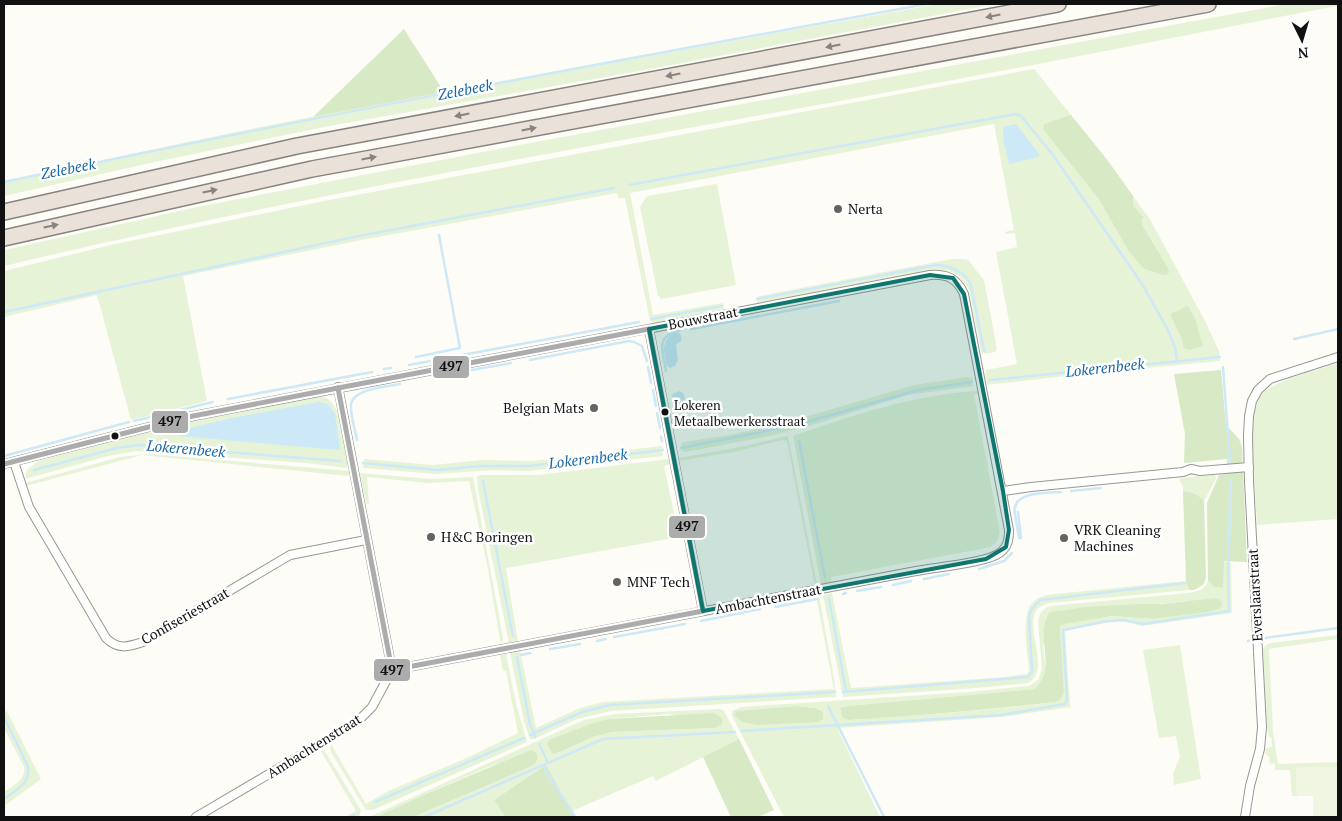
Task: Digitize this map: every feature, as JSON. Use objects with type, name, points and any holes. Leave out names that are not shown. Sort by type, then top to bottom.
[{"type":"highway","points":[[4,212],[297,146],[1058,4]]},
{"type":"highway","points":[[4,238],[312,169],[1208,4]]},
{"type":"street","name":"Bouwstraat","points":[[4,464],[188,417],[930,275],[941,275],[952,278],[960,286],[964,294],[1003,491]]},
{"type":"street","points":[[649,329],[702,611]]},
{"type":"street","name":"Everslaarstraat","points":[[1245,817],[1250,786],[1260,749],[1262,727],[1248,436],[1252,401],[1258,390],[1270,379],[1338,357]]},
{"type":"street","points":[[338,387],[392,670]]},
{"type":"street","name":"Confiseriestraat","points":[[14,462],[28,507],[106,638],[112,644],[131,646],[143,642],[290,556],[366,540]]},
{"type":"street","points":[[1003,491],[1183,472],[1191,469],[1200,471],[1249,468]]},
{"type":"street","name":"Ambachtenstraat","points":[[196,817],[357,722],[372,707],[392,670],[994,557],[1006,547],[1009,539],[1003,491]]},
{"type":"highlighted area","points":[[930,275],[953,278],[964,294],[1003,491],[1009,530],[1006,547],[986,559],[703,611],[649,329]]},
{"type":"green space","points":[[938,4],[996,4],[645,70],[324,127],[4,196],[4,183],[163,147],[642,55],[643,57]]},
{"type":"green space","points":[[1287,4],[1338,4],[1338,12],[1336,6],[964,78],[526,158],[212,219],[4,266],[4,250],[202,206],[530,143]]},
{"type":"green space","points":[[404,29],[444,92],[313,117]]},
{"type":"green space","points":[[1034,69],[1108,161],[1151,221],[1205,321],[1219,351],[1220,361],[987,385],[986,370],[1017,364],[996,252],[1017,247],[1015,233],[1006,234],[1005,232],[1014,230],[994,124],[630,193],[653,315],[723,303],[724,309],[655,323],[650,321],[625,198],[618,198],[617,193],[367,239],[183,276],[207,401],[131,420],[97,295],[4,317],[4,271],[111,245],[324,201]]},
{"type":"green space","points":[[1071,115],[1133,196],[1133,206],[1143,217],[1141,220],[1142,225],[1168,268],[1169,273],[1166,275],[1143,268],[1128,250],[1099,199],[1043,129],[1044,124]]},
{"type":"green space","points":[[717,184],[736,285],[661,299],[658,295],[640,207],[647,196]]},
{"type":"green space","points":[[952,259],[968,260],[984,280],[997,349],[995,352],[982,354],[969,290],[961,278],[945,270],[924,271],[757,303],[757,297],[760,296]]},
{"type":"green space","points":[[1188,306],[1195,318],[1203,346],[1189,350],[1184,348],[1170,314]]},
{"type":"green space","points":[[1338,363],[1338,519],[1257,525],[1253,435],[1254,417],[1258,402],[1263,393],[1279,383]]},
{"type":"green space","points":[[1221,370],[1226,425],[1239,439],[1242,447],[1247,562],[1224,561],[1223,588],[1214,587],[1208,581],[1207,503],[1219,475],[1227,474],[1227,459],[1184,463],[1185,434],[1174,374]]},
{"type":"green space","points":[[967,377],[972,378],[973,386],[908,395],[812,425],[769,436],[686,452],[682,451],[681,444],[684,442],[730,435],[795,420],[914,385]]},
{"type":"green space","points":[[978,391],[978,394],[974,394],[1000,533],[997,541],[991,547],[831,577],[832,582],[821,585],[793,436],[908,401],[931,396]]},
{"type":"green space","points":[[312,397],[328,399],[337,410],[344,439],[348,465],[346,468],[306,463],[137,451],[108,456],[25,479],[27,470],[38,461],[180,423]]},
{"type":"green space","points":[[788,436],[817,585],[815,586],[787,441],[782,440],[734,452],[679,461],[679,458]]},
{"type":"green space","points":[[662,446],[663,456],[528,471],[492,470],[437,474],[363,467],[364,459],[433,465],[482,460],[532,461]]},
{"type":"green space","points":[[149,454],[350,471],[348,476],[142,455],[26,486],[25,483],[120,457]]},
{"type":"green space","points":[[669,459],[670,464],[664,466],[679,537],[506,568],[518,642],[509,643],[477,477],[479,475],[539,475]]},
{"type":"green space","points":[[360,473],[430,479],[473,477],[503,638],[501,645],[487,564],[469,481],[428,483],[367,477],[369,505],[366,503]]},
{"type":"green space","points":[[1215,475],[1216,479],[1204,501],[1195,494],[1183,491],[1183,486],[1179,480],[1180,478]]},
{"type":"green space","points":[[1183,491],[1195,494],[1204,501],[1206,578],[1203,585],[1194,590],[1189,590],[1186,581]]},
{"type":"green space","points":[[1223,561],[1231,563],[1232,613],[1142,626],[1123,621],[1096,624],[1065,631],[1070,707],[1002,717],[837,728],[880,817],[784,817],[732,716],[732,711],[741,707],[970,692],[1029,686],[1038,680],[1042,669],[1038,622],[1040,614],[1048,607],[1189,593],[1203,588],[1208,581],[1214,587],[1222,588]],"holes":[[[1185,601],[1219,609],[1153,619],[1112,616],[1060,626],[1064,692],[1055,702],[848,720],[842,717],[840,709],[848,706],[1034,689],[1042,682],[1046,671],[1043,645],[1062,610]],[[796,706],[815,708],[736,711]]]},
{"type":"green space","points":[[1186,581],[1189,590],[1049,603],[1040,607],[1033,619],[1038,660],[1037,669],[1034,677],[1028,683],[843,697],[823,595],[832,593],[851,688],[1027,674],[1029,671],[1026,635],[1027,616],[1029,608],[1038,598],[1046,595]]},
{"type":"green space","points":[[819,595],[836,697],[611,711],[577,719],[534,739],[530,739],[524,721],[510,653],[520,651],[536,728],[580,708],[603,702],[834,689],[817,601],[817,596]]},
{"type":"green space","points":[[1215,598],[1221,600],[1222,605],[1219,609],[1207,612],[1153,619],[1112,616],[1060,626],[1064,692],[1061,699],[1055,702],[900,717],[848,720],[842,717],[840,708],[848,706],[1034,689],[1045,673],[1044,631],[1045,621],[1050,612],[1085,607],[1162,604]]},
{"type":"green space","points":[[1338,635],[1338,639],[1269,649],[1273,731],[1278,764],[1338,762],[1338,767],[1296,767],[1297,796],[1292,796],[1290,770],[1275,770],[1275,763],[1270,765],[1269,757],[1265,753],[1266,748],[1272,747],[1272,738],[1269,737],[1267,728],[1263,649],[1270,643]]},
{"type":"green space","points":[[1180,645],[1201,779],[1174,785],[1173,773],[1180,757],[1176,736],[1159,738],[1143,650]]},
{"type":"green space","points":[[506,654],[516,704],[527,742],[373,810],[366,810],[331,752],[331,744],[366,804],[386,792],[469,757],[518,733],[506,671],[503,671],[500,655]]},
{"type":"green space","points":[[796,706],[815,708],[823,712],[823,719],[819,722],[758,725],[742,722],[734,715],[736,711]]},
{"type":"green space","points":[[719,709],[724,711],[739,739],[656,781],[653,776],[572,811],[546,766],[494,800],[505,817],[413,817],[521,771],[535,764],[538,758],[493,765],[376,817],[369,817],[584,720],[616,714]],"holes":[[[669,714],[715,728],[612,732],[593,737],[555,754],[609,719]]]},
{"type":"green space","points":[[4,710],[5,712],[7,711],[41,779],[4,806],[4,792],[21,779],[24,767],[4,728]]},
{"type":"green space","points":[[714,713],[722,718],[722,724],[715,728],[612,732],[593,737],[555,754],[552,753],[547,744],[549,740],[590,724],[609,719]]},
{"type":"green space","points":[[739,739],[774,810],[758,817],[731,817],[703,757]]},
{"type":"green space","points":[[324,750],[359,807],[361,811],[359,817],[345,817],[356,811],[321,751]]},
{"type":"green space","points":[[531,750],[536,752],[538,758],[535,764],[521,771],[413,817],[376,817],[419,797]]},
{"type":"green space","points":[[546,765],[575,817],[505,817],[494,800]]},
{"type":"green space","points":[[1296,767],[1338,767],[1338,817],[1313,817],[1313,796],[1297,796]]},
{"type":"water","points":[[1016,124],[1040,155],[1009,164],[1004,144],[1003,127]]},
{"type":"water","points":[[674,333],[680,333],[682,340],[676,345],[678,360],[675,366],[670,368],[667,366],[664,348],[667,340]]},
{"type":"water","points":[[680,391],[684,394],[686,406],[677,410],[672,395]]},
{"type":"water","points":[[319,402],[328,404],[335,414],[339,450],[179,436],[182,430],[232,418]]},
{"type":"waterway","name":"Zelebeek","points":[[4,182],[349,112],[927,4]]},
{"type":"waterway","points":[[629,185],[1016,114],[1021,116],[1053,155],[1142,284],[1168,330],[1175,348],[1177,361]]},
{"type":"waterway","points":[[4,312],[354,237],[614,188]]},
{"type":"waterway","points":[[416,357],[460,348],[439,235]]},
{"type":"waterway","points":[[757,299],[936,265],[947,267],[961,273],[971,285],[984,351]]},
{"type":"waterway","points":[[691,329],[839,301]]},
{"type":"waterway","points":[[651,319],[722,306]]},
{"type":"waterway","points":[[409,365],[639,322]]},
{"type":"waterway","name":"Lokerenbeek","points":[[1294,339],[1338,329]]},
{"type":"waterway","points":[[666,371],[662,351],[663,341],[672,333],[680,330]]},
{"type":"waterway","points":[[530,360],[629,341],[642,346],[647,361]]},
{"type":"waterway","name":"Lokerenbeek","points":[[990,380],[1220,357]]},
{"type":"waterway","points":[[466,371],[511,363]]},
{"type":"waterway","points":[[648,367],[651,383]]},
{"type":"waterway","points":[[1223,367],[1230,463]]},
{"type":"waterway","points":[[384,369],[391,368]]},
{"type":"waterway","points":[[228,399],[372,372]]},
{"type":"waterway","points":[[446,376],[456,373]]},
{"type":"waterway","name":"Lokerenbeek","points":[[681,448],[796,425],[918,390],[972,382]]},
{"type":"waterway","points":[[357,440],[351,413],[353,399],[364,391],[400,384]]},
{"type":"waterway","points":[[653,390],[656,406]]},
{"type":"waterway","points":[[134,421],[213,402]]},
{"type":"waterway","points":[[657,413],[660,428]]},
{"type":"waterway","points":[[4,456],[129,422]]},
{"type":"waterway","points":[[661,437],[662,441]]},
{"type":"waterway","points":[[799,441],[825,578]]},
{"type":"waterway","name":"Lokerenbeek","points":[[34,470],[117,448],[138,445],[341,461]]},
{"type":"waterway","name":"Lokerenbeek","points":[[363,463],[437,470],[480,466],[529,466],[663,450]]},
{"type":"waterway","points":[[741,731],[1001,715],[1065,704],[1067,700],[1063,630],[1108,621],[1123,620],[1143,624],[1229,611],[1228,573],[1231,480]]},
{"type":"waterway","points":[[483,481],[513,636]]},
{"type":"waterway","points":[[1071,491],[1101,488]]},
{"type":"waterway","points":[[1019,538],[1015,514],[1015,506],[1018,501],[1024,497],[1039,493],[1061,492]]},
{"type":"waterway","points":[[1018,512],[1021,538]]},
{"type":"waterway","points":[[979,569],[1004,561],[1012,553]]},
{"type":"waterway","points":[[924,579],[949,574]]},
{"type":"waterway","points":[[893,585],[911,581]]},
{"type":"waterway","points":[[843,692],[1028,677],[1032,672],[1029,617],[1033,607],[1041,600],[1185,583]]},
{"type":"waterway","points":[[857,591],[881,587]]},
{"type":"waterway","points":[[829,598],[846,691]]},
{"type":"waterway","points":[[775,607],[817,599]]},
{"type":"waterway","points":[[701,621],[760,609]]},
{"type":"waterway","points":[[614,637],[685,624]]},
{"type":"waterway","name":"Lokerenbeek","points":[[1265,638],[1338,628]]},
{"type":"waterway","points":[[597,641],[606,639]]},
{"type":"waterway","name":"Lokerenbeek","points":[[1248,641],[1252,640]]},
{"type":"waterway","points":[[550,649],[580,644]]},
{"type":"waterway","points":[[521,655],[530,653]]},
{"type":"waterway","points":[[517,657],[530,724],[535,737]]},
{"type":"waterway","points":[[530,735],[582,712],[610,705],[835,692]]},
{"type":"waterway","points":[[828,706],[884,817]]},
{"type":"waterway","points":[[4,717],[28,766],[25,782],[4,799]]},
{"type":"waterway","points":[[424,817],[603,739],[735,732]]},
{"type":"waterway","points":[[375,802],[524,738]]},
{"type":"waterway","points":[[539,744],[548,763]]},
{"type":"waterway","points":[[543,766],[575,817]]},
{"type":"waterway","points":[[350,817],[354,815]]},
{"type":"transit line","name":"497","points":[[649,329],[703,611],[392,670],[338,388],[649,329]]},
{"type":"transit line","name":"497","points":[[4,464],[188,417],[338,388]]},
{"type":"place","name":"Nerta","points":[[838,209]]},
{"type":"place","name":"Belgian Mats","points":[[594,408]]},
{"type":"place","name":"Lokeren Metaalbewerkersstraat","points":[[665,412]]},
{"type":"place","name":"H&C Boringen","points":[[431,537]]},
{"type":"place","name":"VRK Cleaning Machines","points":[[1064,538]]},
{"type":"place","name":"MNF Tech","points":[[617,582]]}]
